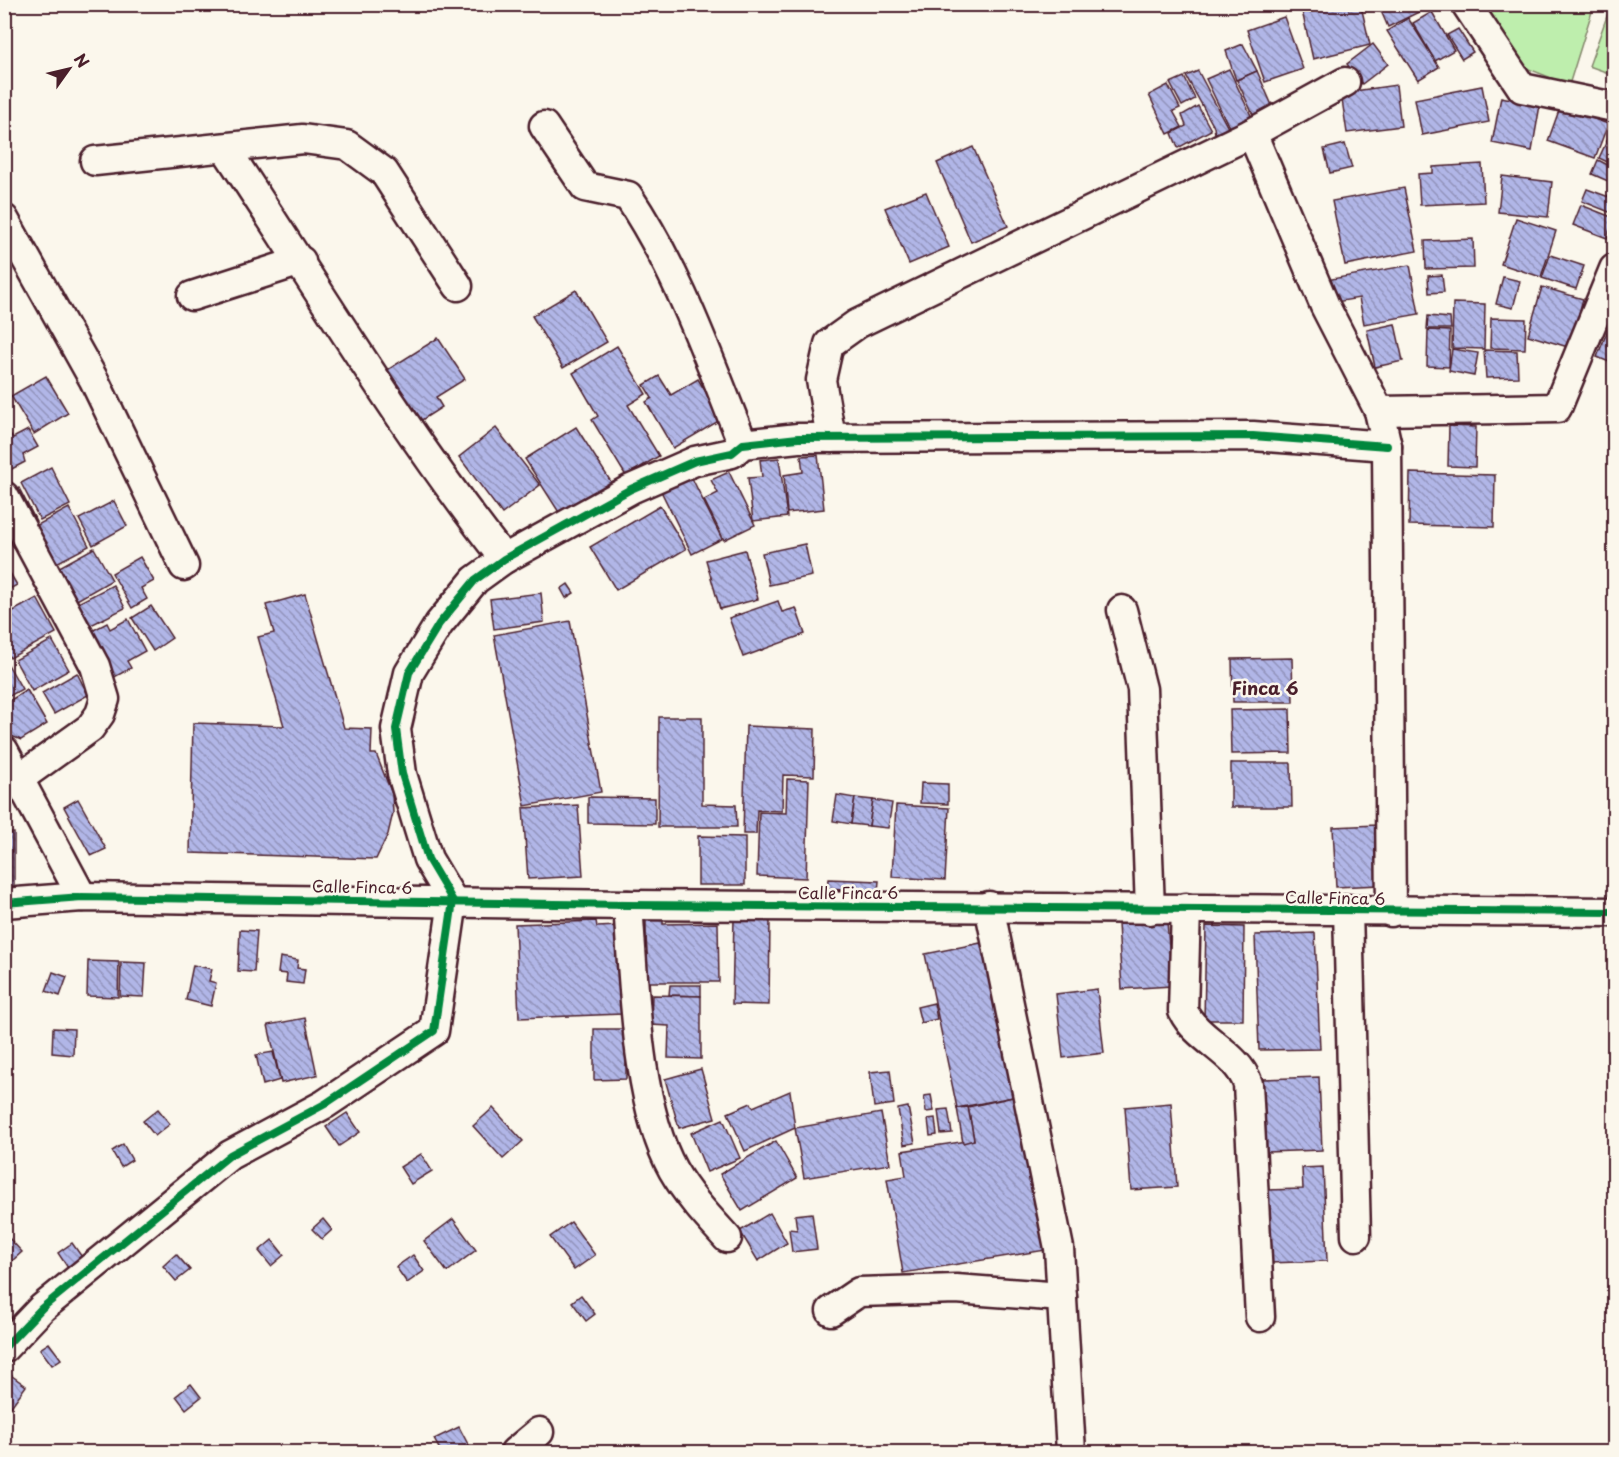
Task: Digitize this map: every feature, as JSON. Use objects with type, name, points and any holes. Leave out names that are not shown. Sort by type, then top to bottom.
[{"type":"street","points":[[1466,4],[1522,88],[1614,106]]},
{"type":"street","points":[[831,438],[821,380],[829,344],[857,324],[1252,133],[1345,81]]},
{"type":"street","points":[[544,126],[585,187],[628,196],[648,226],[669,263],[743,444]]},
{"type":"street","points":[[1252,133],[1325,306],[1379,411],[1387,446],[1391,912]]},
{"type":"street","points":[[95,161],[303,139],[347,145],[384,172],[458,286]]},
{"type":"street","points":[[225,148],[301,261],[379,385],[467,512],[504,559]]},
{"type":"street","points":[[4,219],[94,380],[184,566]]},
{"type":"street","points":[[192,296],[301,261]]},
{"type":"street","points":[[1379,411],[1557,408],[1614,269]]},
{"type":"street","points":[[4,1348],[42,1308],[230,1155],[325,1104],[434,1031],[453,901],[428,859],[402,774],[396,729],[409,673],[439,624],[475,580],[504,559],[631,489],[695,461],[732,453],[743,444],[798,438],[1253,436],[1387,446]]},
{"type":"street","points":[[4,496],[95,666],[105,699],[100,714],[90,728],[10,763],[82,897]]},
{"type":"street","points":[[1122,610],[1142,689],[1150,910]]},
{"type":"street","name":"Calle Finca 6","points":[[4,903],[82,897],[628,905],[1614,912]]},
{"type":"street","points":[[628,905],[637,1021],[652,1114],[672,1168],[696,1205],[727,1238]]},
{"type":"street","points":[[988,906],[1059,1248],[1065,1452]]},
{"type":"street","points":[[1186,908],[1184,1011],[1190,1024],[1243,1070],[1248,1083],[1260,1317]]},
{"type":"street","points":[[1347,909],[1356,1236]]},
{"type":"street","points":[[831,1311],[859,1292],[956,1288],[1062,1297]]},
{"type":"street","points":[[515,1452],[539,1432]]},
{"type":"green space","points":[[1475,5],[1594,5],[1569,85],[1514,63]]},
{"type":"green space","points":[[1611,5],[1614,5],[1614,75],[1589,66]]},
{"type":"building","points":[[1330,4],[1348,4],[1349,9],[1361,6],[1370,45],[1313,59],[1302,11]]},
{"type":"building","points":[[1378,4],[1435,4],[1388,27]]},
{"type":"building","points":[[1432,12],[1454,50],[1435,61],[1413,23]]},
{"type":"building","points":[[1284,17],[1303,69],[1265,82],[1247,30]]},
{"type":"building","points":[[1408,18],[1439,67],[1418,80],[1387,31]]},
{"type":"building","points":[[1458,29],[1473,52],[1462,59],[1447,35]]},
{"type":"building","points":[[1243,44],[1257,71],[1236,80],[1226,51]]},
{"type":"building","points":[[1373,44],[1388,64],[1362,84],[1347,64]]},
{"type":"building","points":[[1229,69],[1254,122],[1230,129],[1206,79]]},
{"type":"building","points":[[1198,71],[1228,128],[1215,134],[1214,127],[1186,76]]},
{"type":"building","points":[[1257,71],[1274,110],[1255,119],[1237,80]]},
{"type":"building","points":[[1184,77],[1195,99],[1182,106],[1170,83]]},
{"type":"building","points":[[1168,85],[1180,108],[1173,111],[1182,127],[1168,134],[1149,95]]},
{"type":"building","points":[[1396,85],[1401,126],[1347,133],[1341,93]]},
{"type":"building","points":[[1482,86],[1489,122],[1422,135],[1415,99]]},
{"type":"building","points":[[1501,97],[1540,105],[1532,151],[1492,143]]},
{"type":"building","points":[[1562,102],[1575,112],[1608,124],[1595,158],[1548,141]]},
{"type":"building","points":[[1198,106],[1211,130],[1178,148],[1172,133],[1186,126],[1182,115]]},
{"type":"building","points":[[1612,130],[1614,131],[1614,165],[1599,158]]},
{"type":"building","points":[[1345,144],[1352,168],[1330,173],[1324,149]]},
{"type":"building","points":[[973,147],[1008,226],[971,242],[937,163]]},
{"type":"building","points":[[1598,160],[1614,168],[1608,181],[1592,174]]},
{"type":"building","points":[[1482,164],[1484,202],[1420,205],[1418,174],[1433,173],[1433,167]]},
{"type":"building","points":[[1502,176],[1552,182],[1548,217],[1498,212]]},
{"type":"building","points":[[1614,185],[1614,214],[1582,201],[1587,189],[1609,197]]},
{"type":"building","points":[[1404,188],[1417,251],[1345,265],[1332,201]]},
{"type":"building","points":[[926,192],[949,247],[909,264],[885,208]]},
{"type":"building","points":[[1581,205],[1614,218],[1607,238],[1573,225]]},
{"type":"building","points":[[1516,218],[1556,231],[1541,277],[1501,264]]},
{"type":"building","points":[[1473,239],[1474,268],[1426,269],[1425,241]]},
{"type":"building","points":[[1550,255],[1584,266],[1576,289],[1542,278]]},
{"type":"building","points":[[1410,265],[1419,314],[1364,324],[1359,298],[1330,303],[1326,280]]},
{"type":"building","points":[[1442,275],[1444,292],[1429,293],[1428,276]]},
{"type":"building","points":[[1503,277],[1520,281],[1513,308],[1496,304]]},
{"type":"building","points":[[1542,287],[1583,299],[1579,313],[1584,314],[1579,331],[1573,329],[1568,347],[1528,335]]},
{"type":"building","points":[[576,290],[607,342],[563,368],[532,316]]},
{"type":"building","points":[[1453,303],[1485,304],[1484,349],[1452,348]]},
{"type":"building","points":[[1614,315],[1614,364],[1597,357]]},
{"type":"building","points":[[1428,316],[1450,318],[1451,329],[1427,329]]},
{"type":"building","points":[[1491,318],[1526,319],[1525,349],[1490,348]]},
{"type":"building","points":[[1395,324],[1403,361],[1375,367],[1367,330]]},
{"type":"building","points":[[1428,330],[1450,331],[1449,367],[1427,366]]},
{"type":"building","points":[[438,338],[465,379],[436,397],[442,407],[414,425],[381,374]]},
{"type":"building","points":[[617,346],[646,394],[628,405],[659,456],[626,476],[592,420],[598,416],[573,373]]},
{"type":"building","points":[[1452,349],[1478,353],[1474,376],[1449,371]]},
{"type":"building","points":[[1484,350],[1517,351],[1518,377],[1486,378]]},
{"type":"building","points":[[46,376],[68,413],[34,434],[11,396]]},
{"type":"building","points":[[659,376],[671,395],[698,379],[722,419],[673,448],[646,402],[652,398],[644,385]]},
{"type":"building","points":[[1449,426],[1476,427],[1475,467],[1448,466]]},
{"type":"building","points":[[576,427],[613,485],[562,517],[525,459]]},
{"type":"building","points":[[496,428],[540,485],[502,514],[459,457]]},
{"type":"building","points":[[28,430],[38,447],[23,455],[25,462],[4,473],[4,433],[8,431],[13,438]]},
{"type":"building","points":[[818,455],[824,509],[787,513],[784,475],[803,472],[801,456]]},
{"type":"building","points":[[779,458],[787,517],[753,521],[748,478],[762,477],[760,460]]},
{"type":"building","points":[[51,467],[70,505],[40,520],[21,483]]},
{"type":"building","points":[[729,472],[755,525],[724,540],[704,500],[718,493],[711,480]]},
{"type":"building","points":[[1410,473],[1495,475],[1494,527],[1409,525]]},
{"type":"building","points":[[691,476],[722,539],[692,554],[661,491]]},
{"type":"building","points":[[19,488],[36,521],[27,526],[9,493]]},
{"type":"building","points":[[114,501],[127,526],[93,545],[79,519]]},
{"type":"building","points":[[660,506],[686,549],[616,590],[590,547]]},
{"type":"building","points":[[69,508],[89,546],[49,567],[30,529]]},
{"type":"building","points":[[805,544],[812,576],[769,585],[762,553]]},
{"type":"building","points":[[94,548],[112,580],[70,604],[52,571]]},
{"type":"building","points":[[745,550],[758,599],[720,609],[706,560]]},
{"type":"building","points":[[140,557],[154,581],[141,588],[147,599],[132,608],[112,573]]},
{"type":"building","points":[[4,563],[17,585],[4,592]]},
{"type":"building","points":[[568,584],[574,593],[566,598],[561,589]]},
{"type":"building","points":[[113,585],[125,608],[81,630],[70,607]]},
{"type":"building","points":[[541,593],[544,622],[494,629],[490,599]]},
{"type":"building","points":[[305,594],[344,728],[372,729],[371,754],[376,754],[392,794],[393,813],[388,834],[376,859],[190,853],[193,723],[284,726],[258,637],[274,633],[266,605]]},
{"type":"building","points":[[37,598],[56,633],[10,658],[4,649],[4,616]]},
{"type":"building","points":[[778,601],[782,612],[796,608],[805,634],[743,657],[729,618]]},
{"type":"building","points":[[151,606],[172,638],[153,651],[132,618]]},
{"type":"building","points":[[128,619],[145,651],[127,661],[131,668],[109,680],[84,635],[107,623],[110,629]]},
{"type":"building","points":[[570,621],[601,792],[525,806],[494,635]]},
{"type":"building","points":[[52,640],[69,670],[32,691],[15,660]]},
{"type":"building","points":[[1292,658],[1293,702],[1233,702],[1232,659]]},
{"type":"building","points":[[6,661],[22,689],[4,699],[4,662]]},
{"type":"building","points":[[77,673],[88,695],[54,714],[42,693]]},
{"type":"building","points":[[27,690],[47,724],[21,740],[4,733],[4,704]]},
{"type":"building","points":[[1290,709],[1291,753],[1231,754],[1230,710]]},
{"type":"building","points":[[659,717],[702,717],[702,804],[736,805],[737,827],[658,827]]},
{"type":"building","points":[[746,726],[815,729],[814,776],[783,775],[782,811],[757,810],[756,834],[743,834]]},
{"type":"building","points":[[1231,763],[1291,763],[1292,807],[1231,807]]},
{"type":"building","points":[[787,779],[809,780],[806,878],[757,876],[759,812],[786,813]]},
{"type":"building","points":[[921,783],[948,784],[948,804],[920,803]]},
{"type":"building","points":[[837,795],[855,798],[851,824],[833,821]]},
{"type":"building","points":[[588,797],[655,798],[655,824],[588,823]]},
{"type":"building","points":[[855,798],[873,800],[869,826],[851,824]]},
{"type":"building","points":[[78,799],[106,849],[91,856],[64,807]]},
{"type":"building","points":[[873,800],[892,803],[888,828],[869,826]]},
{"type":"building","points":[[578,805],[583,876],[528,879],[523,808]]},
{"type":"building","points":[[896,805],[949,808],[945,880],[892,877]]},
{"type":"building","points":[[1377,825],[1380,885],[1336,887],[1333,827]]},
{"type":"building","points":[[4,833],[14,833],[14,886],[4,886]]},
{"type":"building","points":[[698,836],[745,837],[745,885],[698,885]]},
{"type":"building","points":[[828,879],[879,881],[878,891],[827,888]]},
{"type":"building","points":[[734,918],[770,919],[769,1005],[732,1004]]},
{"type":"building","points":[[646,919],[663,919],[663,924],[718,923],[719,982],[646,982]]},
{"type":"building","points":[[596,921],[597,927],[618,926],[622,1014],[519,1018],[515,924]]},
{"type":"building","points":[[1167,921],[1172,986],[1122,989],[1118,924]]},
{"type":"building","points":[[1206,926],[1244,927],[1243,1020],[1204,1020]]},
{"type":"building","points":[[240,930],[257,931],[254,972],[238,971]]},
{"type":"building","points":[[1315,933],[1320,1049],[1259,1050],[1255,935]]},
{"type":"building","points":[[986,942],[1018,1096],[957,1108],[925,954]]},
{"type":"building","points":[[280,957],[298,960],[297,968],[305,969],[303,984],[286,982],[287,974],[278,973]]},
{"type":"building","points":[[88,961],[119,962],[118,997],[87,996]]},
{"type":"building","points":[[121,962],[146,963],[144,997],[120,996]]},
{"type":"building","points":[[193,965],[212,969],[209,981],[216,983],[211,1006],[186,1000]]},
{"type":"building","points":[[53,972],[67,977],[60,996],[46,991]]},
{"type":"building","points":[[670,985],[701,985],[701,996],[669,995]]},
{"type":"building","points":[[1097,989],[1104,1053],[1063,1058],[1056,994]]},
{"type":"building","points":[[652,995],[701,996],[701,1059],[668,1058],[669,1026],[651,1025]]},
{"type":"building","points":[[934,1003],[937,1019],[921,1023],[917,1007]]},
{"type":"building","points":[[305,1018],[317,1075],[281,1083],[268,1025]]},
{"type":"building","points":[[53,1028],[74,1029],[73,1055],[52,1053]]},
{"type":"building","points":[[594,1029],[626,1029],[626,1079],[594,1080]]},
{"type":"building","points":[[273,1052],[280,1080],[263,1085],[256,1055]]},
{"type":"building","points":[[701,1069],[715,1118],[679,1128],[665,1079]]},
{"type":"building","points":[[890,1070],[894,1104],[874,1107],[870,1072]]},
{"type":"building","points":[[1319,1077],[1322,1150],[1267,1152],[1263,1079]]},
{"type":"building","points":[[790,1091],[795,1128],[745,1151],[728,1113],[751,1103],[753,1107]]},
{"type":"building","points":[[931,1095],[934,1111],[926,1112],[924,1096]]},
{"type":"building","points":[[1018,1096],[1052,1249],[903,1273],[887,1179],[906,1176],[902,1151],[974,1140],[968,1107]]},
{"type":"building","points":[[1171,1103],[1177,1187],[1131,1190],[1125,1107]]},
{"type":"building","points":[[908,1107],[915,1143],[904,1145],[898,1109]]},
{"type":"building","points":[[968,1107],[974,1140],[963,1143],[957,1108]]},
{"type":"building","points":[[493,1108],[523,1141],[503,1159],[473,1126]]},
{"type":"building","points":[[158,1109],[170,1124],[155,1136],[143,1121]]},
{"type":"building","points":[[948,1109],[952,1133],[941,1134],[938,1110]]},
{"type":"building","points":[[347,1113],[360,1132],[339,1146],[326,1127]]},
{"type":"building","points":[[881,1113],[890,1164],[804,1178],[795,1128]]},
{"type":"building","points":[[935,1118],[937,1135],[930,1136],[928,1119]]},
{"type":"building","points":[[723,1119],[740,1158],[707,1172],[691,1133]]},
{"type":"building","points":[[776,1141],[797,1178],[742,1211],[720,1174]]},
{"type":"building","points":[[123,1144],[132,1160],[121,1167],[112,1151]]},
{"type":"building","points":[[421,1154],[432,1171],[411,1184],[400,1167]]},
{"type":"building","points":[[1323,1167],[1327,1261],[1269,1263],[1266,1190],[1303,1189],[1302,1168]]},
{"type":"building","points":[[770,1213],[787,1243],[758,1261],[740,1231]]},
{"type":"building","points":[[812,1213],[817,1249],[792,1252],[789,1229],[797,1230],[795,1215]]},
{"type":"building","points":[[323,1219],[332,1230],[322,1239],[312,1229]]},
{"type":"building","points":[[453,1219],[476,1250],[447,1272],[424,1241]]},
{"type":"building","points":[[571,1222],[595,1255],[574,1270],[550,1237]]},
{"type":"building","points":[[7,1236],[22,1252],[4,1268],[4,1239]]},
{"type":"building","points":[[272,1240],[284,1255],[271,1266],[259,1251]]},
{"type":"building","points":[[72,1243],[82,1257],[68,1268],[58,1253]]},
{"type":"building","points":[[176,1254],[190,1270],[176,1281],[163,1266]]},
{"type":"building","points":[[413,1255],[424,1271],[407,1283],[396,1267]]},
{"type":"building","points":[[581,1295],[595,1314],[586,1321],[572,1302]]},
{"type":"building","points":[[49,1343],[61,1359],[52,1365],[40,1349]]},
{"type":"building","points":[[5,1371],[26,1386],[10,1408],[4,1404]]},
{"type":"building","points":[[191,1384],[201,1397],[186,1409],[176,1396]]},
{"type":"building","points":[[459,1427],[472,1452],[441,1452],[434,1439]]},
{"type":"cycle path","points":[[4,1348],[42,1308],[230,1155],[325,1104],[434,1031],[453,901],[428,859],[402,774],[396,729],[409,673],[439,624],[475,580],[504,559],[631,489],[695,461],[732,453],[743,444],[798,438],[1253,436],[1387,446]]},
{"type":"cycle path","points":[[4,903],[82,897],[628,905],[1614,912]]},
{"type":"district","name":"Finca 6","points":[[1265,687]]}]
